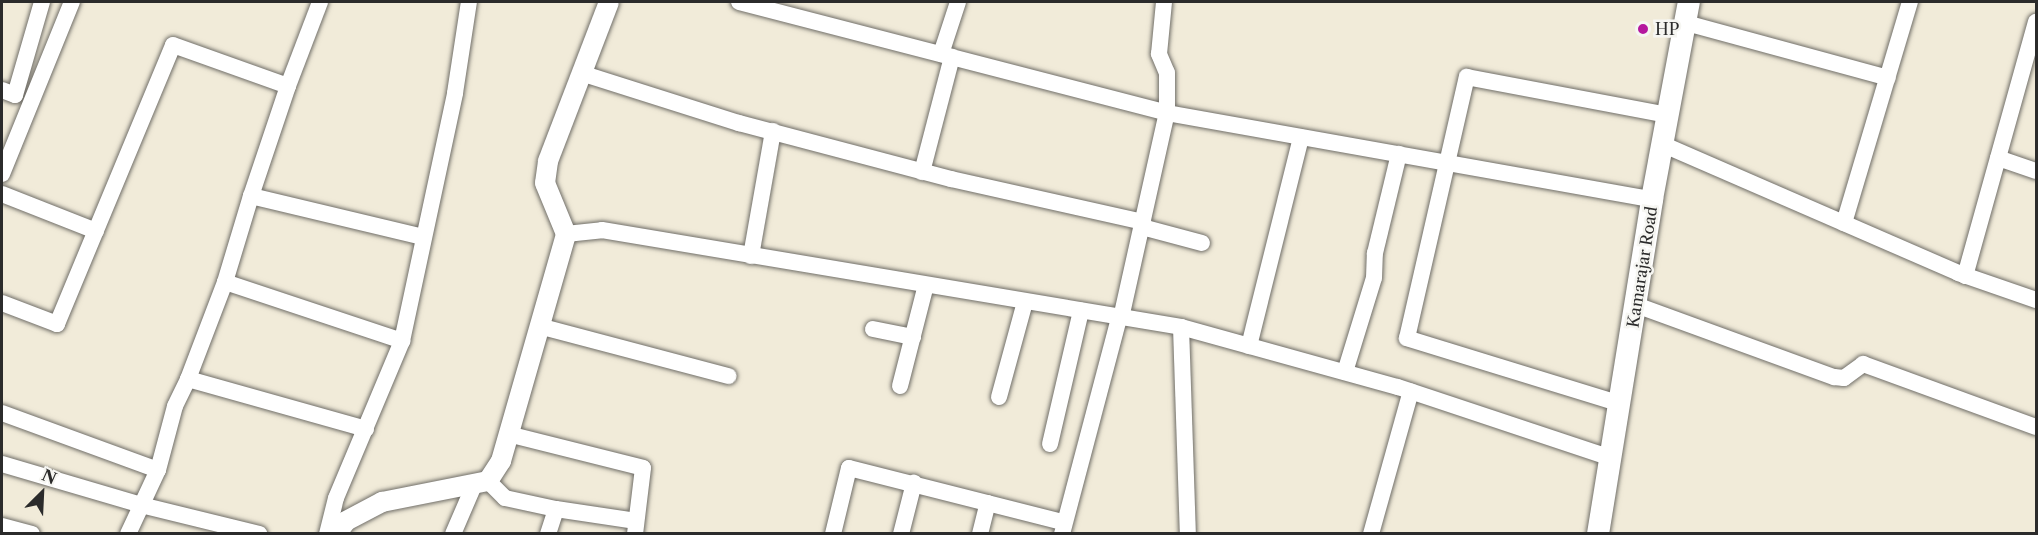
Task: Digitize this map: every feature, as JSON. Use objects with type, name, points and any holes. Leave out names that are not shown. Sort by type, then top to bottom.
[{"type":"main road","name":"Kamarajar Road","points":[[1598,534],[1621,404],[1652,199],[1688,12]]},
{"type":"street","points":[[2,90],[15,95],[42,2]]},
{"type":"street","points":[[2,174],[4,156],[72,2]]},
{"type":"street","points":[[128,534],[158,470],[175,406],[188,379],[225,282],[288,86],[320,2]]},
{"type":"street","points":[[327,534],[336,498],[402,342],[455,93],[469,2]]},
{"type":"street","points":[[453,534],[481,482],[501,461],[566,234],[545,183],[548,161],[609,2]]},
{"type":"street","points":[[739,2],[1167,113],[1652,199]]},
{"type":"street","points":[[922,171],[958,2]]},
{"type":"street","points":[[833,534],[849,468],[988,503],[1062,528],[1120,318],[1167,113],[1167,73],[1159,54],[1164,2]]},
{"type":"street","points":[[1844,223],[1910,2]]},
{"type":"street","points":[[1688,12],[1888,78]]},
{"type":"street","points":[[1965,276],[1998,158],[2032,53],[2037,22]]},
{"type":"street","points":[[2,303],[57,324],[173,45],[288,86]]},
{"type":"street","points":[[581,73],[773,131],[922,171],[1142,224],[1202,243]]},
{"type":"street","points":[[1621,404],[1407,338],[1467,77],[1668,115]]},
{"type":"street","points":[[751,256],[773,131]]},
{"type":"street","points":[[1249,346],[1301,137]]},
{"type":"street","points":[[1662,144],[1965,276],[2037,300]]},
{"type":"street","points":[[1345,372],[1374,278],[1375,253],[1399,154]]},
{"type":"street","points":[[1998,158],[2037,171]]},
{"type":"street","points":[[2,194],[96,231]]},
{"type":"street","points":[[251,196],[423,237]]},
{"type":"street","points":[[566,234],[602,230],[1181,327],[1411,391],[1612,458]]},
{"type":"street","points":[[225,282],[402,342]]},
{"type":"street","points":[[900,386],[926,285]]},
{"type":"street","points":[[999,397],[1025,302]]},
{"type":"street","points":[[1636,304],[1834,377],[1844,378],[1863,364],[2037,427]]},
{"type":"street","points":[[1050,444],[1081,311]]},
{"type":"street","points":[[539,327],[728,376]]},
{"type":"street","points":[[1181,327],[1188,534]]},
{"type":"street","points":[[873,329],[913,337]]},
{"type":"street","points":[[188,379],[366,429]]},
{"type":"street","points":[[1371,534],[1411,391]]},
{"type":"street","points":[[2,413],[158,470]]},
{"type":"street","points":[[336,534],[346,520],[382,502],[481,482],[506,498],[635,527],[643,468],[508,434]]},
{"type":"street","points":[[2,464],[141,506],[259,534]]},
{"type":"street","points":[[901,534],[914,483]]},
{"type":"street","points":[[980,534],[988,503]]},
{"type":"street","points":[[548,534],[556,509]]},
{"type":"street","points":[[2,526],[32,534]]},
{"type":"place","name":"HP","points":[[1643,29]]}]
